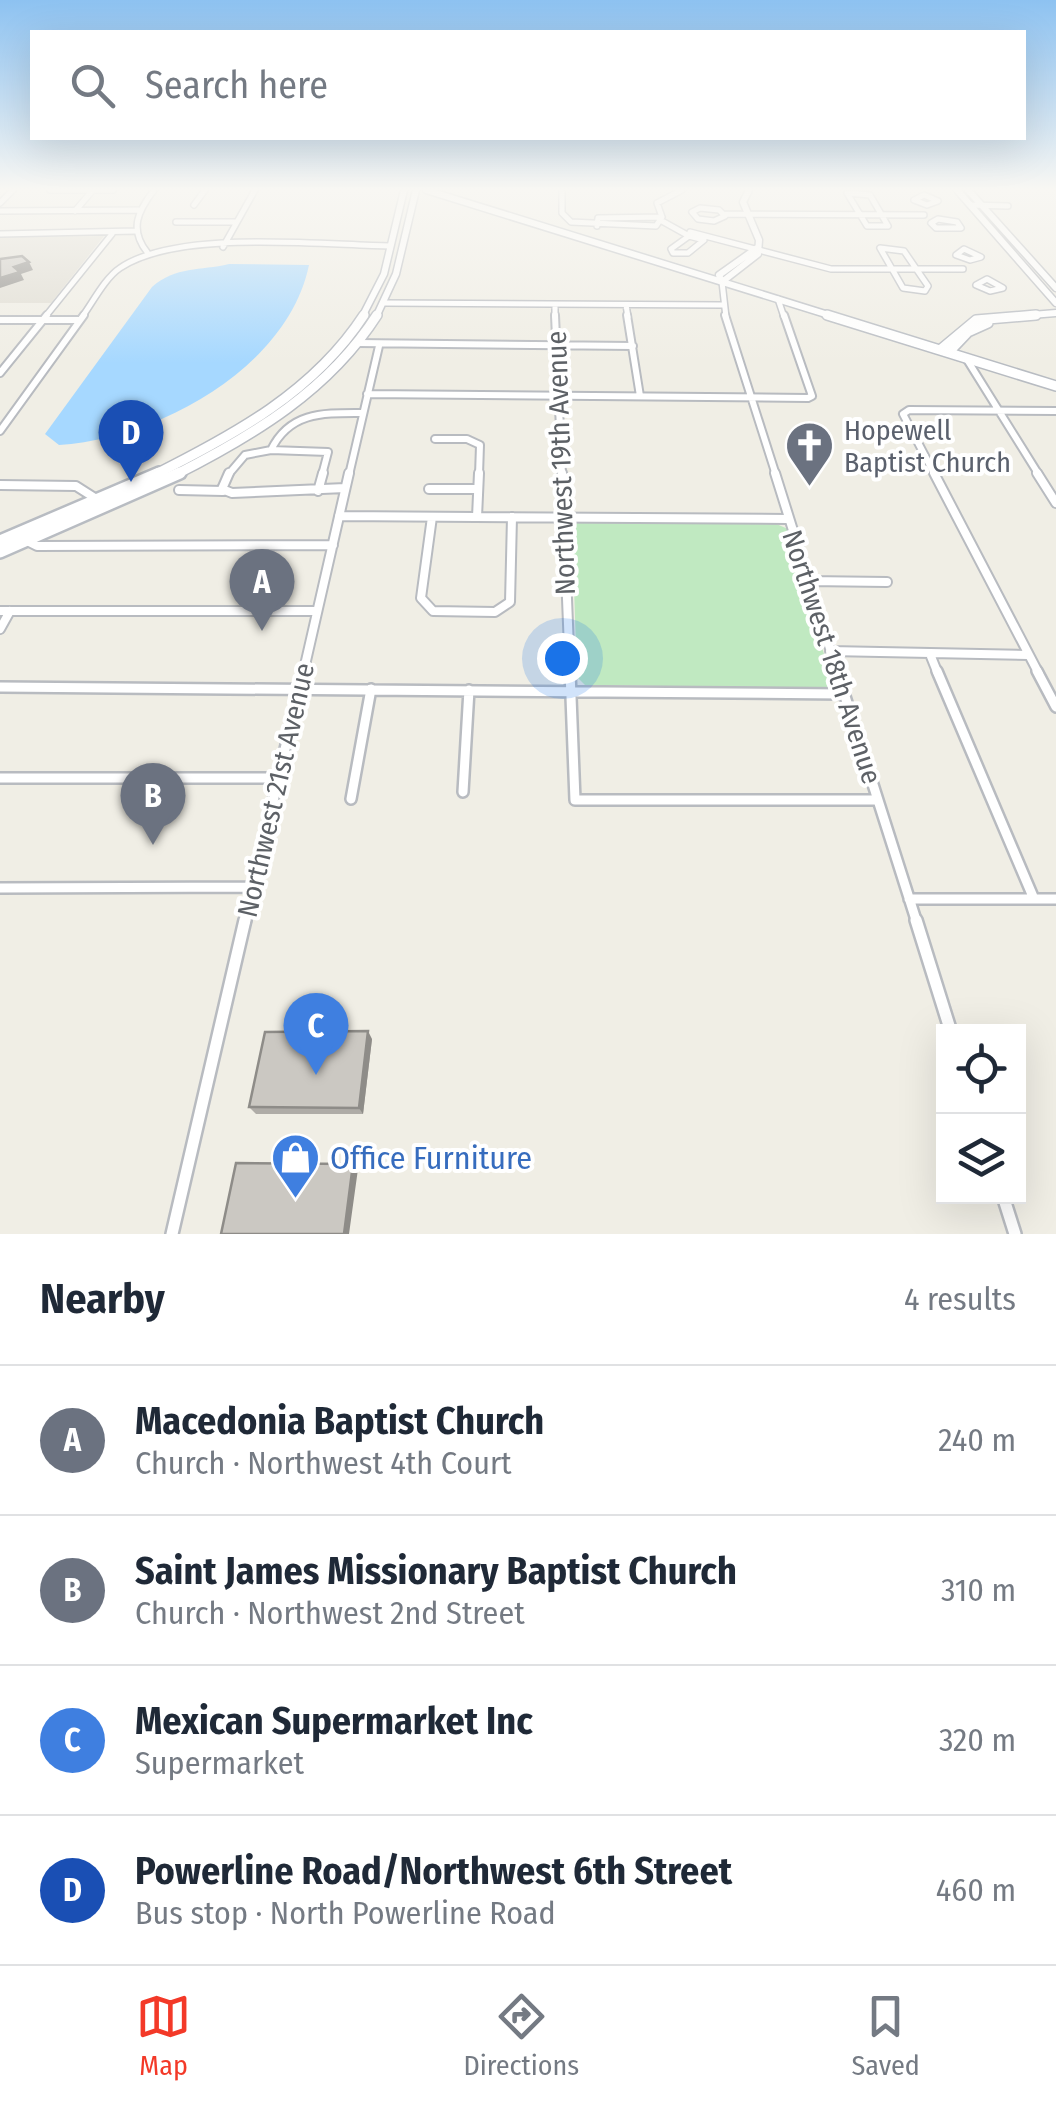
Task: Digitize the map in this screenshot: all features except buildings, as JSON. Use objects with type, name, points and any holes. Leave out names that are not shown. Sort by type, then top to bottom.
[{"type":"main road","points":[[0,552],[192,456],[261,415],[352,342],[373,301],[390,248]]},
{"type":"main road","points":[[391,248],[399,258]]},
{"type":"main road","points":[[0,540],[52,525],[154,486],[258,428],[305,394],[385,302],[402,248]]},
{"type":"main road","points":[[620,248],[723,278],[778,300],[979,356],[1056,383]]},
{"type":"main road","points":[[627,248],[966,358],[1056,383]]},
{"type":"main road","points":[[947,349],[983,324],[1056,316]]},
{"type":"main road","points":[[966,358],[979,356]]},
{"type":"main road","points":[[258,428],[261,415]]},
{"type":"main road","points":[[241,438],[244,425]]},
{"type":"street","points":[[0,372],[101,248]]},
{"type":"street","points":[[144,248],[147,252]]},
{"type":"street","points":[[0,430],[116,270],[147,252],[203,248]]},
{"type":"street","points":[[675,248],[672,251],[688,253],[695,248]]},
{"type":"street","points":[[723,278],[758,254],[757,248],[831,269],[963,269]]},
{"type":"street","points":[[880,248],[902,249],[928,286],[925,291],[903,288],[891,269],[880,248]]},
{"type":"street","points":[[1007,248],[1026,265],[1038,268]]},
{"type":"street","points":[[1007,248],[1056,303]]},
{"type":"street","points":[[1020,248],[1056,288]]},
{"type":"street","points":[[954,254],[963,269],[976,281],[986,290],[1003,288],[994,280],[976,281]]},
{"type":"street","name":"Northwest 18th Avenue","points":[[723,278],[722,305],[948,1024]]},
{"type":"street","points":[[368,394],[812,396],[778,300]]},
{"type":"street","points":[[385,302],[722,305]]},
{"type":"street","name":"Northwest 19th Avenue","points":[[555,305],[575,800],[878,800]]},
{"type":"street","points":[[626,305],[640,396]]},
{"type":"street","points":[[0,320],[80,320]]},
{"type":"street","points":[[352,342],[378,346],[633,346]]},
{"type":"street","name":"Northwest 21st Avenue","points":[[172,1234],[378,346]]},
{"type":"street","points":[[0,354],[15,354]]},
{"type":"street","points":[[966,358],[1056,503]]},
{"type":"street","points":[[1056,411],[906,411],[904,417],[1056,708]]},
{"type":"street","points":[[271,450],[278,434],[306,414],[363,413]]},
{"type":"street","points":[[435,439],[467,439],[480,445],[477,517]]},
{"type":"street","points":[[223,491],[235,460],[251,451],[271,450],[328,452],[318,491]]},
{"type":"street","points":[[0,484],[76,486],[98,500]]},
{"type":"street","points":[[429,489],[478,490]]},
{"type":"street","points":[[179,490],[345,491]]},
{"type":"street","points":[[339,516],[788,519]]},
{"type":"street","points":[[432,517],[422,598],[424,606],[433,610],[504,609],[510,602],[512,517]]},
{"type":"street","points":[[52,525],[60,541],[74,546]]},
{"type":"street","points":[[28,540],[37,546],[333,544]]},
{"type":"street","points":[[808,581],[887,582]]},
{"type":"street","points":[[0,629],[5,610],[316,611]]},
{"type":"street","points":[[830,651],[1028,654]]},
{"type":"street","points":[[930,654],[1034,899]]},
{"type":"street","points":[[0,688],[843,694]]},
{"type":"street","points":[[351,799],[371,689]]},
{"type":"street","points":[[463,792],[469,690]]},
{"type":"street","points":[[0,778],[278,778]]},
{"type":"street","points":[[0,888],[254,888]]},
{"type":"street","points":[[909,899],[1056,899]]},
{"type":"street","points":[[1006,1204],[1015,1234]]},
{"type":"shaded area","points":[[0,248],[95,248],[51,303],[0,303]]},
{"type":"green space","points":[[578,521],[774,523],[788,529],[832,682],[826,688],[585,685],[577,677],[572,526]]},
{"type":"water","points":[[229,264],[309,265],[296,302],[275,336],[247,366],[176,413],[136,429],[59,445],[45,434],[152,287],[179,272]]},
{"type":"place","name":"Powerline Road/Northwest 6th Street","points":[[131,482]]},
{"type":"place","name":"Hopewell Baptist Church","points":[[809,488]]},
{"type":"place","name":"Macedonia Baptist Church","points":[[262,631]]},
{"type":"place","name":"Saint James Missionary Baptist Church","points":[[153,845]]},
{"type":"place","name":"Mexican Supermarket Inc","points":[[316,1075]]},
{"type":"place","name":"Office Furniture","points":[[295,1200]]}]
